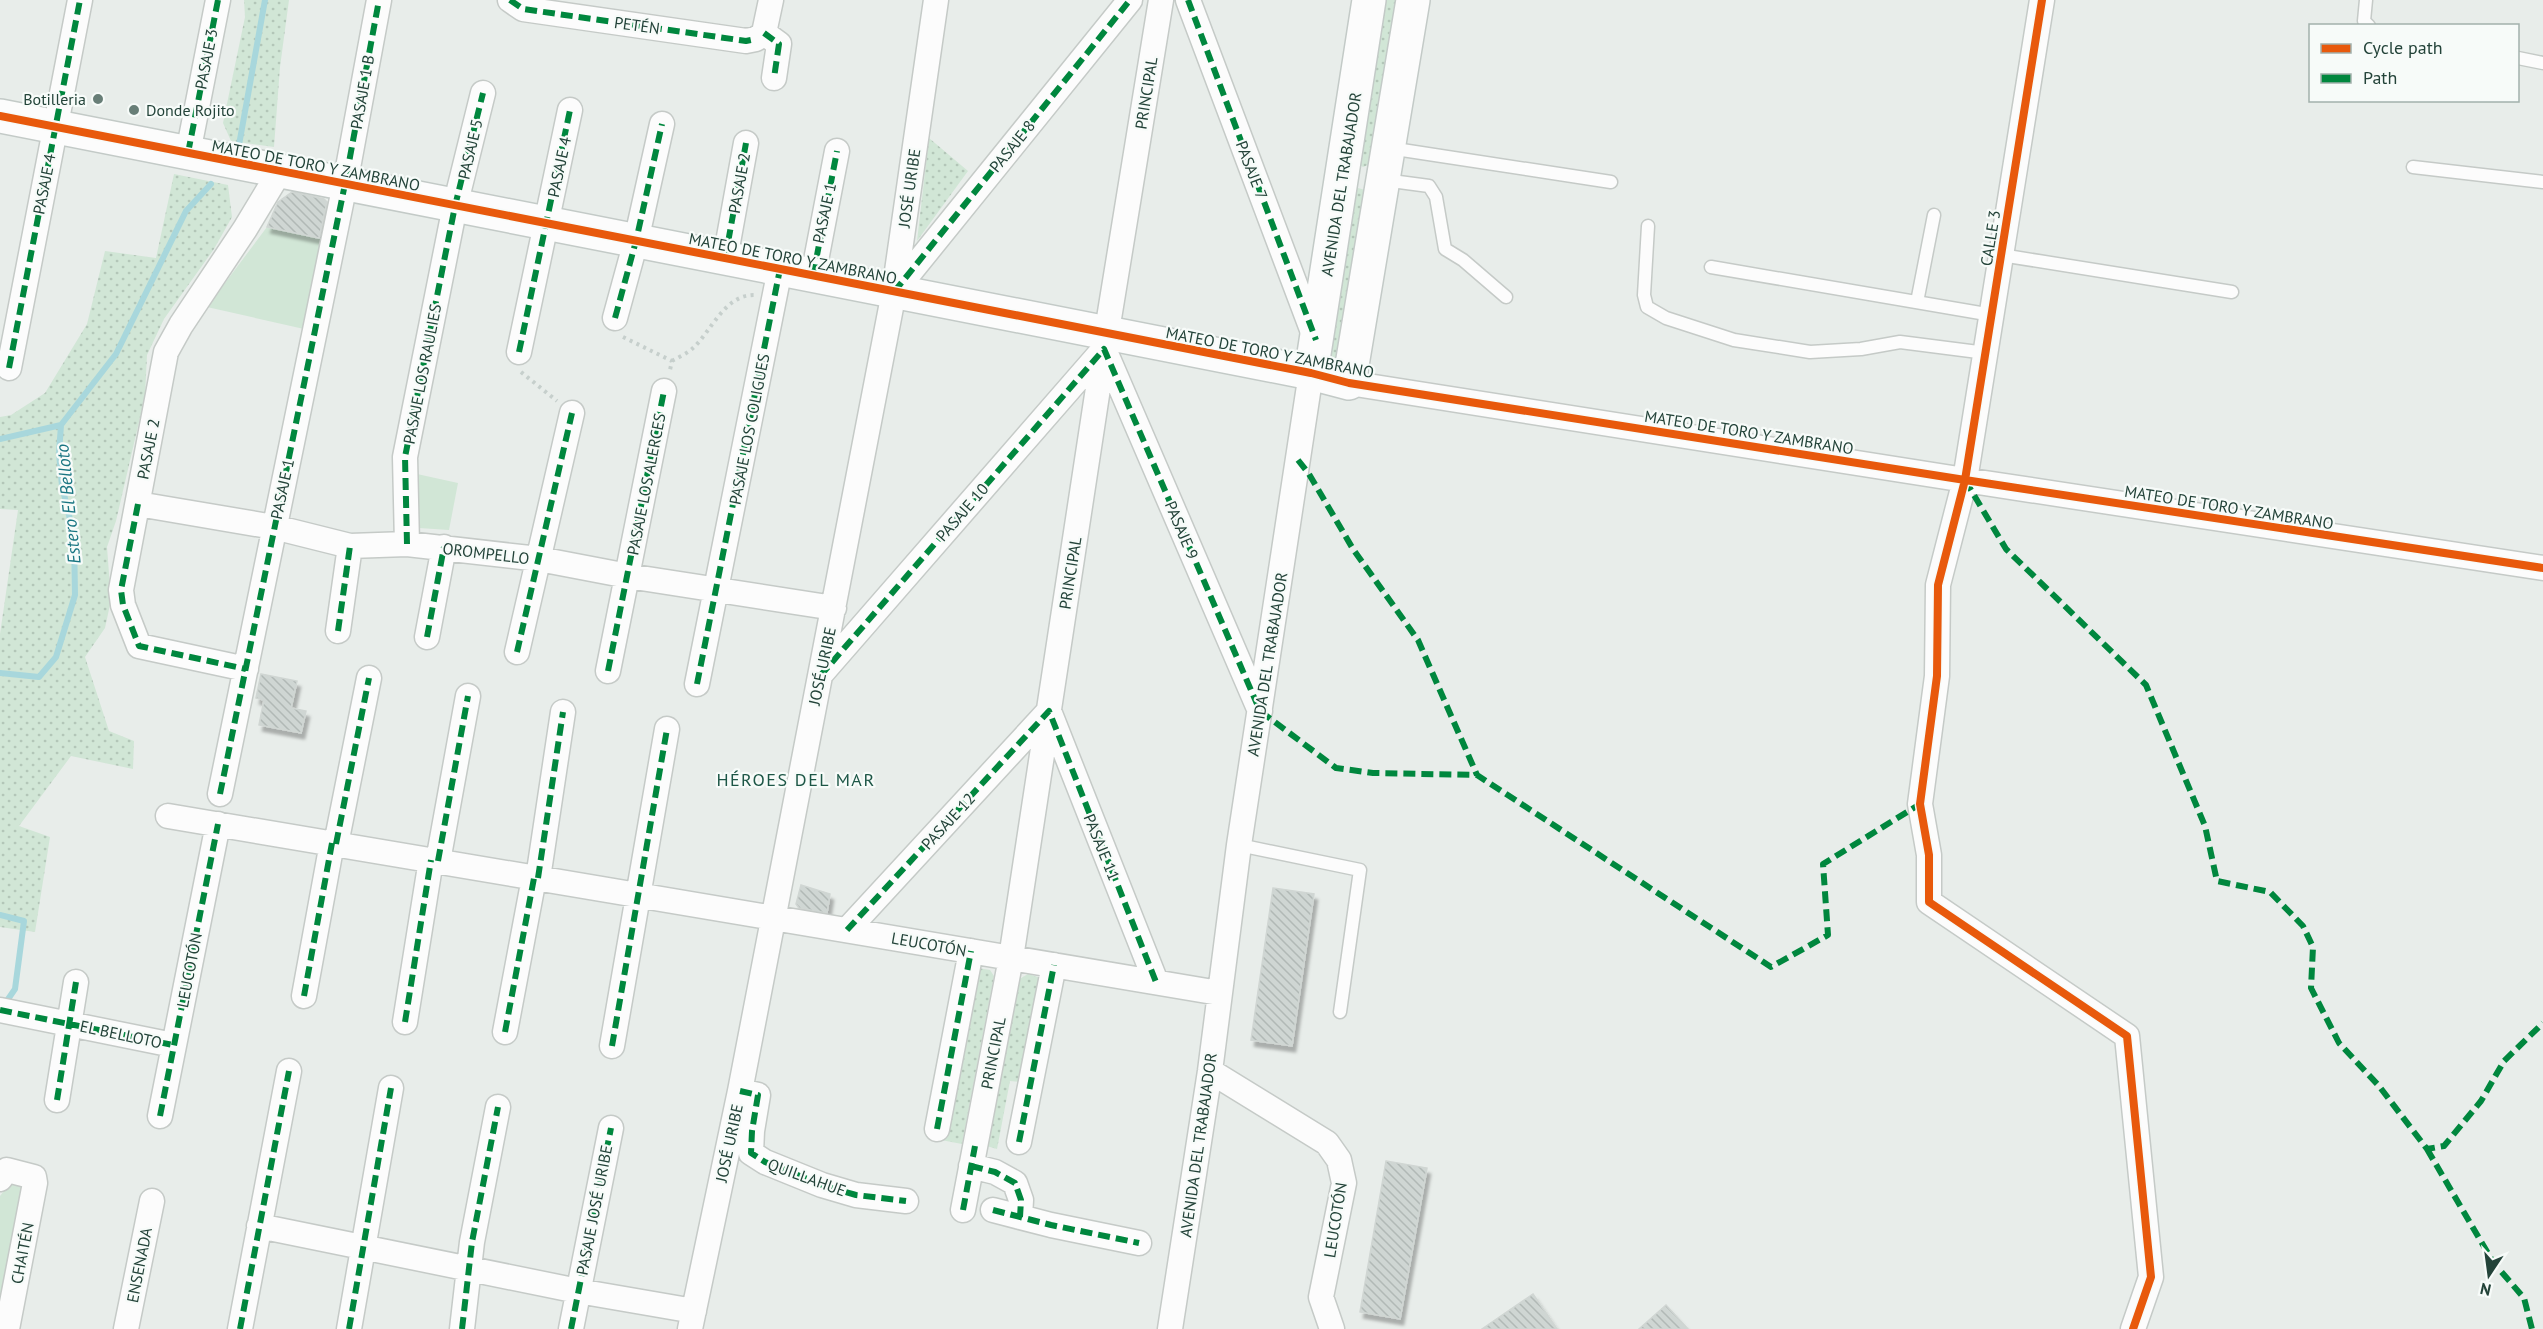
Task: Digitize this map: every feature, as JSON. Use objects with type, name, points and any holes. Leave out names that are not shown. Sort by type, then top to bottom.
[{"type":"street","name":"PASAJE 4","points":[[9,368],[81,0]]},
{"type":"street","name":"PASAJE 3","points":[[188,153],[218,0]]},
{"type":"street","name":"PASAJE 1 B","points":[[345,184],[379,0]]},
{"type":"street","name":"PETÉN","points":[[510,0],[523,9],[746,41],[756,39],[764,33]]},
{"type":"street","points":[[771,0],[764,33],[779,44],[774,78]]},
{"type":"street","name":"JOSÉ URIBE","points":[[692,1320],[740,1091],[894,292],[936,0]]},
{"type":"street","name":"PASAJE 8","points":[[894,292],[1130,0]]},
{"type":"street","name":"PRINCIPAL","points":[[963,1210],[1011,958],[1105,341],[1161,0]]},
{"type":"street","name":"PASAJE 7","points":[[1188,0],[1316,340]]},
{"type":"street","name":"AVENIDA DEL TRABAJADOR","points":[[1170,1329],[1210,1071],[1239,844],[1369,0]]},
{"type":"street","points":[[1349,382],[1413,0]]},
{"type":"street","name":"CALLE 3","points":[[2042,0],[1965,480],[1938,585],[1937,676],[1920,804],[1929,855],[1929,902],[2127,1036],[2151,1277],[2133,1329]]},
{"type":"street","name":"PASAJE 5","points":[[455,206],[483,93]]},
{"type":"street","name":"PASAJE 4","points":[[519,352],[570,110]]},
{"type":"street","name":"MATEO DE TORO Y ZAMBRANO","points":[[0,116],[725,259],[778,282],[813,276],[894,292],[1105,341],[1965,480],[2543,568]]},
{"type":"street","points":[[615,318],[636,241],[662,124]]},
{"type":"street","name":"PASAJE 2","points":[[725,259],[746,143]]},
{"type":"street","name":"PASAJE 1","points":[[813,276],[837,151]]},
{"type":"street","name":"PASAJE 2","points":[[246,669],[139,646],[123,605],[121,590],[166,352],[280,171]]},
{"type":"street","points":[[1344,172],[1384,180]]},
{"type":"street","name":"PASAJE 1","points":[[220,794],[345,184]]},
{"type":"street","name":"PASAJE LOS RAULIES","points":[[407,544],[405,457],[455,206]]},
{"type":"street","name":"PASAJE LOS COLIGUES","points":[[697,684],[778,282]]},
{"type":"street","name":"PASAJE 10","points":[[820,676],[1105,341]]},
{"type":"street","name":"PASAJE 9","points":[[1105,341],[1260,711]]},
{"type":"street","name":"PASAJE LOS ALERCES","points":[[608,670],[664,391]]},
{"type":"street","points":[[517,652],[572,413]]},
{"type":"street","name":"OROMPELLO","points":[[138,504],[274,527],[350,546],[407,544],[539,559],[628,576],[834,608]]},
{"type":"street","points":[[338,631],[350,546]]},
{"type":"street","points":[[427,637],[444,547]]},
{"type":"street","points":[[304,996],[369,678]]},
{"type":"street","points":[[405,1022],[468,696]]},
{"type":"street","name":"PASAJE 12","points":[[847,930],[1049,711]]},
{"type":"street","name":"PASAJE 11","points":[[1049,711],[1156,982]]},
{"type":"street","points":[[505,1032],[536,878],[563,712]]},
{"type":"street","points":[[612,1046],[668,729]]},
{"type":"street","name":"LEUCOTÓN","points":[[168,816],[1219,993]]},
{"type":"street","name":"LEUCOTÓN","points":[[160,1116],[218,824]]},
{"type":"street","points":[[937,1129],[971,951]]},
{"type":"street","points":[[1019,1142],[1054,965]]},
{"type":"street","name":"EL BELLOTO","points":[[57,1100],[76,982]]},
{"type":"street","name":"EL BELLOTO","points":[[0,1010],[70,1022],[173,1045]]},
{"type":"street","points":[[240,1329],[289,1071]]},
{"type":"street","name":"LEUCOTÓN","points":[[1210,1071],[1327,1143],[1339,1160],[1344,1184],[1321,1297],[1332,1329]]},
{"type":"street","points":[[349,1329],[391,1088]]},
{"type":"street","name":"QUILLAHUE","points":[[740,1091],[758,1095],[751,1153],[765,1162],[822,1185],[856,1195],[906,1201]]},
{"type":"street","points":[[462,1329],[472,1242],[498,1107]]},
{"type":"street","name":"PASAJE JOSÉ URIBE","points":[[571,1329],[611,1128]]},
{"type":"street","points":[[973,1156],[1015,1183],[1021,1200],[1020,1217]]},
{"type":"street","name":"CHAITÉN","points":[[0,1179],[7,1170],[34,1177],[35,1183],[7,1329]]},
{"type":"street","name":"ENSENADA","points":[[126,1329],[152,1201]]},
{"type":"street","points":[[993,1210],[1139,1243]]},
{"type":"street","name":"PASAJE JOSÉ URIBE","points":[[259,1226],[578,1291],[692,1320]]},
{"type":"lane","points":[[2366,0],[2364,21],[2367,24]]},
{"type":"lane","points":[[2519,58],[2543,63]]},
{"type":"lane","points":[[1389,148],[1611,182]]},
{"type":"lane","points":[[2413,167],[2543,182]]},
{"type":"lane","points":[[1384,180],[1429,186],[1436,197],[1445,249],[1463,260],[1506,297]]},
{"type":"lane","points":[[1917,302],[1934,215]]},
{"type":"lane","points":[[1648,225],[1644,295],[1647,307],[1666,318],[1734,340],[1810,352],[1861,349],[1900,342],[1986,353]]},
{"type":"lane","points":[[2001,255],[2232,292]]},
{"type":"lane","points":[[1711,267],[1992,315]]},
{"type":"lane","points":[[1239,844],[1360,870],[1340,1012]]},
{"type":"path","points":[[664,391],[672,361],[693,348],[720,312],[747,295],[778,282]]},
{"type":"path","points":[[615,318],[611,332],[672,361]]},
{"type":"path","points":[[519,352],[516,368],[572,413]]},
{"type":"green space","points":[[244,0],[289,0],[280,67],[274,147],[231,141],[223,123],[245,17]]},
{"type":"green space","points":[[1379,0],[1400,0],[1373,163],[1363,167],[1354,160]]},
{"type":"green space","points":[[929,138],[968,171],[917,241]]},
{"type":"green space","points":[[174,174],[228,185],[232,217],[214,249],[164,319],[147,355],[145,396],[116,521],[107,547],[111,600],[105,628],[85,657],[109,731],[134,741],[133,769],[71,756],[19,826],[50,837],[35,932],[0,927],[0,634],[18,510],[0,509],[0,417],[11,415],[45,393],[87,324],[105,251],[156,258]]},
{"type":"green space","points":[[1358,188],[1369,191],[1341,357],[1328,365],[1350,190]]},
{"type":"green space","points":[[267,227],[323,238],[304,329],[207,307]]},
{"type":"green space","points":[[417,474],[458,483],[449,530],[419,528]]},
{"type":"green space","points":[[978,968],[990,970],[994,976],[962,1144],[941,1140]]},
{"type":"green space","points":[[1028,974],[1041,978],[1020,1082],[1010,1081],[997,1149],[983,1145],[1016,981]]},
{"type":"green space","points":[[23,1181],[26,1189],[0,1303],[0,1196],[11,1182]]},
{"type":"building","points":[[292,192],[324,199],[327,202],[319,238],[267,227],[278,202]]},
{"type":"building","points":[[261,674],[297,681],[291,708],[306,711],[301,733],[259,725],[264,700],[256,698]]},
{"type":"building","points":[[801,885],[830,894],[827,913],[799,908],[796,904]]},
{"type":"building","points":[[1273,888],[1314,894],[1292,1046],[1251,1040]]},
{"type":"building","points":[[1386,1161],[1427,1168],[1400,1319],[1360,1312]]},
{"type":"building","points":[[1533,1294],[1557,1329],[1482,1329]]},
{"type":"building","points":[[1666,1305],[1688,1329],[1639,1329]]},
{"type":"waterway","name":"Estero El Belloto","points":[[239,145],[265,0]]},
{"type":"waterway","name":"Estero El Belloto","points":[[0,673],[39,677],[56,657],[75,595],[74,536],[62,486],[59,453],[61,425],[116,354],[186,211],[211,184]]},
{"type":"waterway","points":[[0,439],[61,425]]},
{"type":"waterway","name":"Estero El Belloto","points":[[0,915],[24,921],[15,989],[4,1005]]},
{"type":"marked path","points":[[9,368],[80,0]]},
{"type":"marked path","points":[[188,153],[218,0]]},
{"type":"marked path","points":[[220,794],[345,184],[379,0]]},
{"type":"marked path","points":[[510,0],[523,9],[746,41],[756,39]]},
{"type":"marked path","points":[[894,292],[1130,0]]},
{"type":"marked path","points":[[1188,0],[1316,340]]},
{"type":"marked path","points":[[764,33],[779,44],[774,78]]},
{"type":"marked path","points":[[407,544],[405,457],[455,206],[483,93]]},
{"type":"marked path","points":[[519,352],[570,110]]},
{"type":"marked path","points":[[615,318],[636,241],[662,124]]},
{"type":"marked path","points":[[725,259],[746,143]]},
{"type":"marked path","points":[[813,276],[837,151]]},
{"type":"marked path","points":[[697,684],[780,269]]},
{"type":"marked path","points":[[820,676],[1104,349],[1260,711],[1336,768],[1373,773],[1477,775],[1771,967],[1828,935],[1823,864],[1920,804]]},
{"type":"marked path","points":[[608,671],[664,391]]},
{"type":"marked path","points":[[517,652],[572,413]]},
{"type":"marked path","points":[[1298,460],[1309,474],[1353,549],[1418,640],[1477,775]]},
{"type":"marked path","points":[[1965,480],[2006,549],[2146,685],[2205,826],[2217,881],[2270,892],[2303,926],[2313,947],[2311,988],[2339,1043],[2379,1086],[2427,1149],[2444,1146],[2481,1101],[2504,1061],[2543,1023]]},
{"type":"marked path","points":[[138,504],[121,590],[123,605],[139,646],[246,669]]},
{"type":"marked path","points":[[338,631],[350,546]]},
{"type":"marked path","points":[[427,637],[444,547]]},
{"type":"marked path","points":[[336,844],[369,678]]},
{"type":"marked path","points":[[438,861],[468,696]]},
{"type":"marked path","points":[[847,930],[1049,711],[1156,982]]},
{"type":"marked path","points":[[538,878],[563,712]]},
{"type":"marked path","points":[[612,1046],[667,729]]},
{"type":"marked path","points":[[160,1116],[218,824]]},
{"type":"marked path","points":[[304,996],[332,843]]},
{"type":"marked path","points":[[405,1022],[431,860]]},
{"type":"marked path","points":[[505,1032],[534,878]]},
{"type":"marked path","points":[[937,1129],[971,951]]},
{"type":"marked path","points":[[1019,1142],[1054,965]]},
{"type":"marked path","points":[[57,1100],[76,982]]},
{"type":"marked path","points":[[0,1010],[173,1045]]},
{"type":"marked path","points":[[240,1329],[289,1071]]},
{"type":"marked path","points":[[349,1329],[391,1088]]},
{"type":"marked path","points":[[740,1091],[758,1095],[751,1153],[765,1162],[822,1185],[856,1195],[906,1201]]},
{"type":"marked path","points":[[462,1329],[472,1242],[498,1107]]},
{"type":"marked path","points":[[571,1329],[611,1128]]},
{"type":"marked path","points":[[963,1210],[975,1146]]},
{"type":"marked path","points":[[2427,1149],[2493,1262],[2524,1298],[2532,1329]]},
{"type":"marked path","points":[[971,1166],[995,1172],[1015,1183],[1021,1200],[1020,1217]]},
{"type":"marked path","points":[[993,1210],[1051,1225],[1139,1243]]},
{"type":"cycle path","points":[[2042,0],[1965,480],[1938,585],[1937,676],[1920,804],[1929,855],[1929,902],[2127,1036],[2151,1277],[2133,1329]]},
{"type":"cycle path","points":[[0,116],[1311,373],[1349,383],[2543,568]]},
{"type":"place","name":"Botilleria","points":[[98,99]]},
{"type":"place","name":"Donde Rojito","points":[[134,110]]},
{"type":"district","name":"HÉROES DEL MAR","points":[[796,779]]}]
